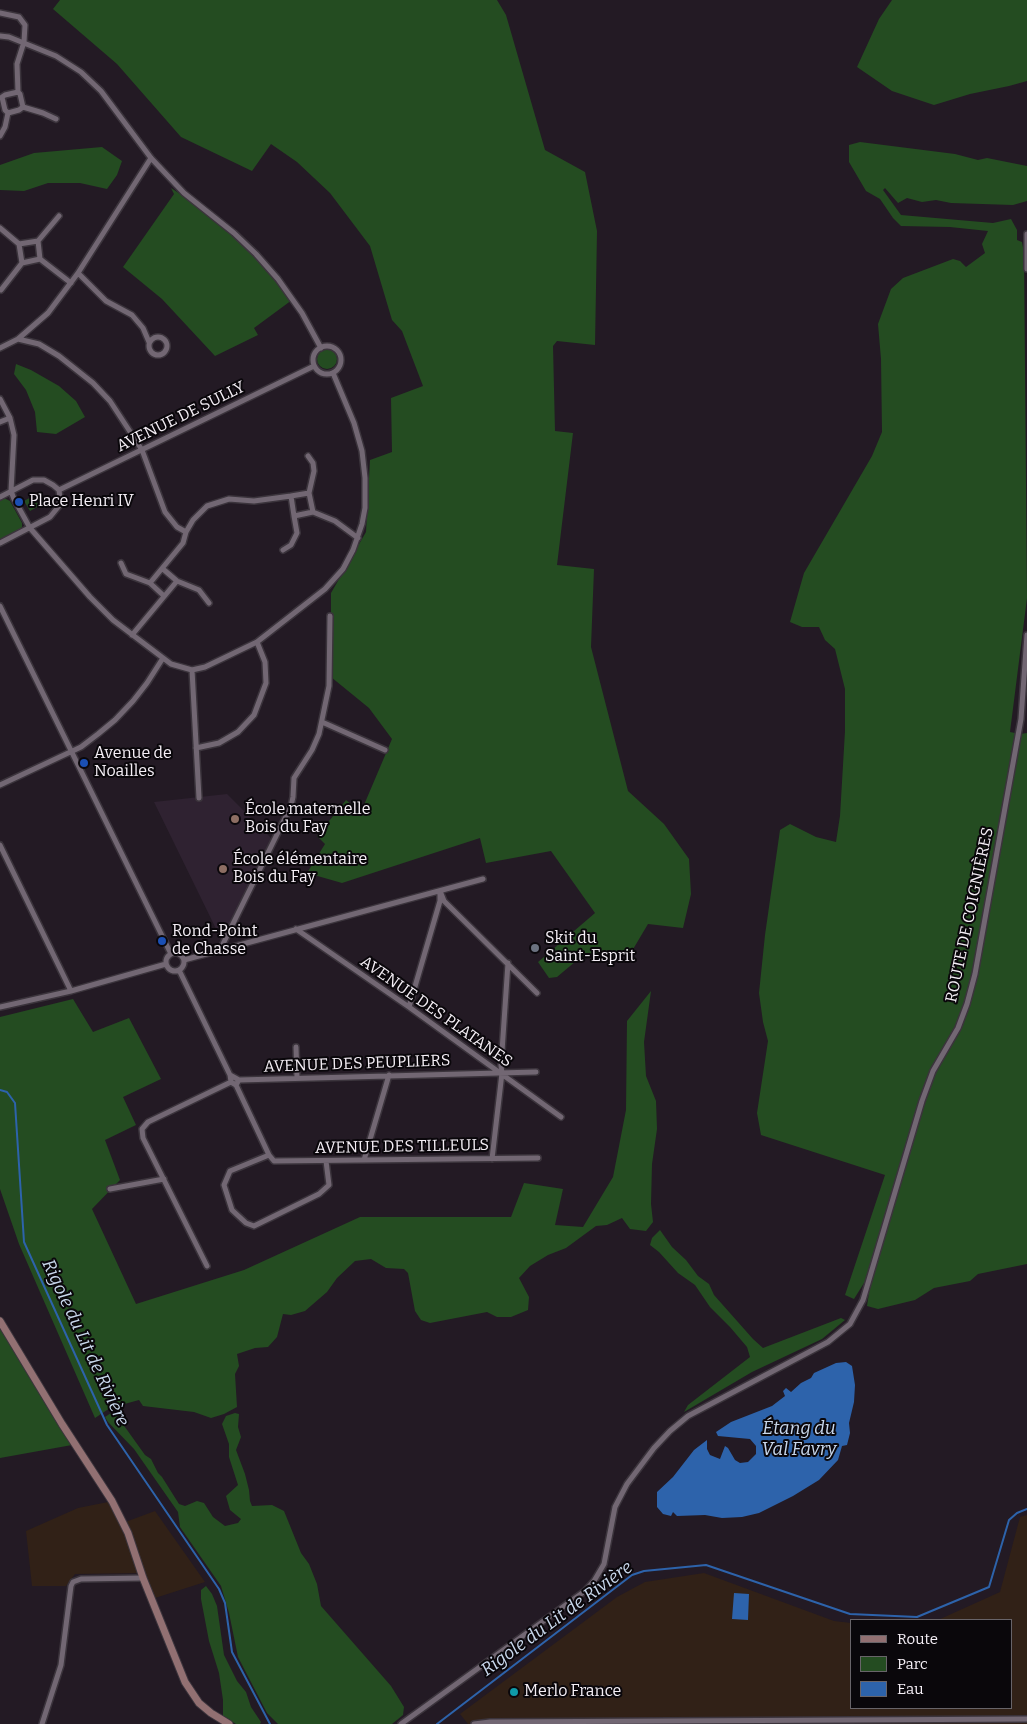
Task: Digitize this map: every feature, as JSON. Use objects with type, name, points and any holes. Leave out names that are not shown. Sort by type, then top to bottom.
[{"type":"street","points":[[0,12],[19,17],[25,25],[24,42],[16,64],[18,92],[23,107]]},
{"type":"street","points":[[0,36],[24,42],[56,56],[88,79],[101,92],[150,158],[184,193],[250,249],[278,279],[302,313],[320,348]]},
{"type":"street","points":[[0,136],[5,127],[8,113],[5,110],[1,97],[18,92]]},
{"type":"street","points":[[8,113],[23,107]]},
{"type":"street","points":[[23,107],[56,119]]},
{"type":"street","points":[[0,348],[18,339],[48,313],[78,273],[150,158]]},
{"type":"street","points":[[19,244],[38,241],[59,216]]},
{"type":"street","points":[[0,228],[19,244],[22,263]]},
{"type":"street","points":[[1027,234],[1027,269]]},
{"type":"street","points":[[38,241],[40,259],[71,283]]},
{"type":"street","points":[[1,290],[22,263],[40,259]]},
{"type":"street","points":[[78,273],[106,301],[132,315],[143,328],[149,342]]},
{"type":"street","points":[[18,339],[39,344],[49,349],[93,383],[123,419],[142,450],[165,512],[177,527],[186,532]]},
{"type":"street","points":[[333,347],[339,353],[340,365],[332,373],[324,374],[314,366],[313,358],[320,348],[333,347]]},
{"type":"street","name":"AVENUE DE SULLY","points":[[59,490],[314,366]]},
{"type":"street","points":[[0,399],[10,418],[14,435],[15,449],[11,491],[30,528],[90,597],[113,620],[171,664],[192,670],[206,668],[257,642],[318,596],[331,583],[346,563],[358,538],[365,499],[362,451],[357,432],[332,373]]},
{"type":"street","points":[[0,422],[10,418]]},
{"type":"street","points":[[308,456],[313,463],[314,472],[309,493],[313,512]]},
{"type":"street","points":[[0,497],[33,480],[44,480],[59,490],[59,506],[56,512],[0,543]]},
{"type":"street","points":[[150,583],[183,543],[186,532],[207,506],[229,499],[254,501],[309,493]]},
{"type":"street","points":[[283,550],[292,545],[297,534],[291,496]]},
{"type":"street","points":[[294,516],[313,512],[335,521],[358,538]]},
{"type":"street","points":[[121,563],[126,574],[150,583],[164,596]]},
{"type":"street","points":[[163,568],[177,581],[199,590],[209,603]]},
{"type":"street","points":[[132,635],[177,581]]},
{"type":"street","points":[[0,606],[170,954]]},
{"type":"street","points":[[220,950],[291,806],[294,797],[294,778],[312,750],[322,722],[330,677],[330,616]]},
{"type":"street","name":"ROUTE DE COIGNIÈRES","points":[[400,1724],[585,1590],[594,1581],[604,1564],[615,1506],[627,1484],[654,1448],[670,1431],[688,1416],[821,1346],[836,1337],[850,1324],[863,1300],[922,1101],[933,1071],[955,1035],[967,1004],[975,974],[1021,719],[1027,635]]},
{"type":"street","points":[[196,748],[219,743],[238,732],[254,715],[266,683],[265,662],[257,642]]},
{"type":"street","points":[[0,785],[81,747],[115,720],[147,683],[163,658]]},
{"type":"street","points":[[192,670],[199,798]]},
{"type":"street","points":[[322,722],[385,750]]},
{"type":"street","points":[[0,845],[71,991]]},
{"type":"street","points":[[184,960],[483,879]]},
{"type":"street","points":[[440,891],[444,901],[537,993]]},
{"type":"street","points":[[409,1007],[440,901],[440,891]]},
{"type":"street","name":"AVENUE DES PLATANES","points":[[296,929],[409,1007],[561,1117]]},
{"type":"street","points":[[166,964],[172,971],[179,970],[184,965],[184,960],[179,953],[170,954]]},
{"type":"street","points":[[166,964],[170,954]]},
{"type":"street","points":[[492,1159],[502,1073],[508,963]]},
{"type":"street","points":[[0,1007],[71,991],[166,964]]},
{"type":"street","points":[[179,970],[269,1155],[230,1171],[224,1185],[232,1210],[246,1223],[254,1226],[319,1194],[329,1185],[326,1161]]},
{"type":"street","points":[[296,1047],[297,1078]]},
{"type":"street","name":"AVENUE DES PEUPLIERS","points":[[235,1082],[297,1078],[536,1072]]},
{"type":"street","points":[[364,1160],[389,1075]]},
{"type":"street","points":[[207,1266],[144,1138],[142,1129],[148,1122],[235,1082]]},
{"type":"street","name":"AVENUE DES TILLEULS","points":[[269,1155],[278,1161],[538,1158]]},
{"type":"street","points":[[110,1189],[164,1179]]},
{"type":"street","points":[[0,1321],[62,1424],[112,1501],[128,1533],[143,1578],[178,1668],[192,1693],[199,1703],[229,1724]]},
{"type":"street","points":[[42,1724],[61,1665],[73,1582],[81,1579],[143,1578]]},
{"type":"street","points":[[474,1724],[490,1722],[800,1722],[1027,1719]]},
{"type":"shaded area","name":"École élémentaire Bois du Fay","points":[[227,794],[273,840],[221,939],[154,802]]},
{"type":"shaded area","points":[[108,1502],[120,1524],[155,1511],[205,1582],[155,1598],[145,1573],[75,1574],[66,1586],[32,1586],[26,1531],[78,1508]]},
{"type":"shaded area","points":[[1027,1515],[1027,1724],[468,1724],[460,1714],[617,1597],[645,1582],[704,1573],[834,1621],[850,1623],[850,1709],[1012,1709],[1012,1619],[940,1619],[1000,1592],[1020,1517]]},
{"type":"green space","points":[[60,0],[497,0],[506,15],[545,150],[585,172],[597,231],[595,345],[557,341],[553,346],[555,431],[573,433],[557,565],[594,569],[591,647],[628,791],[664,824],[689,859],[691,894],[683,928],[648,924],[629,956],[582,956],[557,977],[549,978],[538,962],[595,913],[551,851],[486,863],[480,838],[342,883],[307,873],[325,844],[317,836],[346,800],[361,812],[392,739],[369,708],[331,677],[331,593],[366,532],[370,460],[392,452],[391,398],[423,386],[402,331],[392,320],[370,246],[330,193],[297,162],[271,144],[252,171],[181,137],[117,64],[53,9]]},
{"type":"green space","points":[[892,0],[1027,0],[1027,81],[970,94],[934,105],[892,91],[857,67],[879,19]]},
{"type":"green space","points":[[860,142],[955,154],[978,160],[987,158],[1027,166],[1027,201],[1013,205],[951,203],[936,200],[922,202],[907,198],[898,203],[885,188],[883,190],[901,215],[993,223],[1011,219],[1017,230],[1017,240],[1022,242],[1024,253],[1027,598],[1010,732],[1027,733],[1027,1264],[978,1274],[970,1281],[934,1288],[915,1300],[878,1309],[867,1306],[870,1286],[864,1283],[854,1299],[845,1295],[885,1175],[761,1135],[757,1113],[768,1041],[759,993],[780,830],[790,824],[816,837],[836,842],[840,816],[845,731],[845,689],[835,649],[825,640],[819,627],[802,627],[790,622],[804,573],[872,456],[882,432],[881,359],[878,324],[891,289],[903,278],[953,259],[960,261],[966,267],[985,253],[982,244],[988,231],[950,227],[901,226],[880,199],[866,191],[849,162],[849,145]]},
{"type":"green space","points":[[102,147],[122,161],[117,175],[107,189],[80,183],[48,183],[24,191],[0,190],[0,165],[34,153]]},
{"type":"green space","points":[[171,188],[218,221],[260,260],[292,300],[254,328],[258,335],[215,356],[162,299],[123,267],[174,194]]},
{"type":"green space","points":[[327,349],[334,352],[337,359],[334,366],[327,369],[320,366],[317,359],[320,352]]},
{"type":"green space","points":[[16,364],[59,386],[76,401],[85,417],[56,434],[37,432],[35,412],[26,390],[14,374]]},
{"type":"green space","points":[[33,496],[39,506],[30,511],[24,501]]},
{"type":"green space","points":[[2,497],[10,501],[22,523],[22,527],[19,531],[0,540],[0,499]]},
{"type":"green space","points":[[651,991],[644,1042],[646,1076],[656,1101],[657,1129],[652,1164],[651,1204],[653,1222],[646,1231],[630,1229],[622,1218],[607,1225],[596,1226],[566,1248],[548,1255],[530,1266],[519,1278],[529,1297],[528,1310],[511,1317],[497,1317],[487,1312],[430,1323],[421,1320],[415,1311],[408,1273],[404,1269],[386,1268],[371,1259],[355,1261],[337,1278],[327,1292],[305,1311],[291,1315],[283,1314],[277,1337],[268,1347],[255,1348],[237,1354],[239,1366],[235,1374],[237,1407],[211,1418],[194,1412],[143,1406],[139,1400],[110,1408],[95,1418],[19,1244],[0,1189],[0,1017],[73,999],[93,1032],[129,1018],[161,1079],[123,1097],[136,1125],[105,1140],[120,1180],[92,1209],[136,1304],[244,1270],[360,1217],[511,1217],[524,1183],[563,1189],[555,1225],[583,1227],[613,1177],[626,1110],[627,1021]]},
{"type":"green space","points":[[660,1230],[672,1247],[686,1260],[698,1276],[709,1284],[714,1295],[763,1348],[841,1318],[845,1320],[822,1339],[752,1372],[684,1412],[688,1405],[750,1357],[747,1347],[710,1307],[695,1285],[678,1273],[650,1245],[652,1238]]},
{"type":"green space","points":[[0,1328],[72,1445],[0,1458]]},
{"type":"green space","points":[[115,1413],[145,1455],[151,1459],[179,1504],[185,1506],[197,1501],[204,1503],[213,1517],[225,1526],[238,1523],[241,1519],[230,1510],[226,1496],[238,1485],[229,1457],[229,1444],[222,1424],[226,1416],[235,1413],[239,1414],[238,1427],[241,1437],[236,1450],[245,1474],[252,1506],[272,1505],[284,1511],[301,1553],[309,1564],[317,1584],[321,1606],[391,1686],[404,1707],[403,1715],[392,1724],[278,1724],[267,1713],[238,1657],[221,1586],[180,1527],[178,1512],[134,1449],[108,1422],[105,1417]]},
{"type":"green space","points":[[206,1586],[217,1606],[224,1655],[237,1681],[246,1692],[251,1707],[261,1722],[260,1724],[236,1724],[223,1716],[219,1673],[209,1641],[201,1599],[201,1590]]},
{"type":"water","name":"Étang du Val Favry","points":[[846,1362],[852,1366],[855,1385],[854,1402],[849,1423],[850,1433],[847,1445],[842,1446],[838,1460],[819,1480],[759,1513],[742,1517],[677,1516],[673,1512],[671,1516],[663,1514],[657,1507],[657,1492],[673,1477],[694,1450],[707,1440],[707,1449],[710,1455],[720,1459],[725,1446],[735,1460],[740,1463],[748,1462],[756,1454],[756,1446],[750,1439],[718,1436],[716,1432],[731,1422],[772,1406],[785,1396],[783,1391],[786,1388],[791,1392],[801,1383],[811,1378],[814,1373],[836,1363]]},
{"type":"water","points":[[734,1593],[749,1594],[748,1620],[732,1619]]},
{"type":"waterway","name":"Rigole du Lit de Rivière","points":[[0,1090],[7,1092],[15,1103],[24,1242],[107,1425],[219,1589],[225,1603],[232,1652],[270,1724]]},
{"type":"waterway","name":"Rigole du Lit de Rivière","points":[[437,1724],[632,1575],[644,1571],[706,1565],[850,1614],[917,1617],[989,1587],[1009,1520],[1017,1513],[1027,1509]]},
{"type":"place","name":"Place Henri IV","points":[[19,502]]},
{"type":"place","name":"Avenue de Noailles","points":[[84,763]]},
{"type":"place","name":"École maternelle Bois du Fay","points":[[235,819]]},
{"type":"place","name":"École élémentaire Bois du Fay","points":[[223,869]]},
{"type":"place","name":"Rond-Point de Chasse","points":[[162,941]]},
{"type":"place","name":"Skit du Saint-Esprit","points":[[535,948]]},
{"type":"place","name":"Merlo France","points":[[514,1692]]}]
